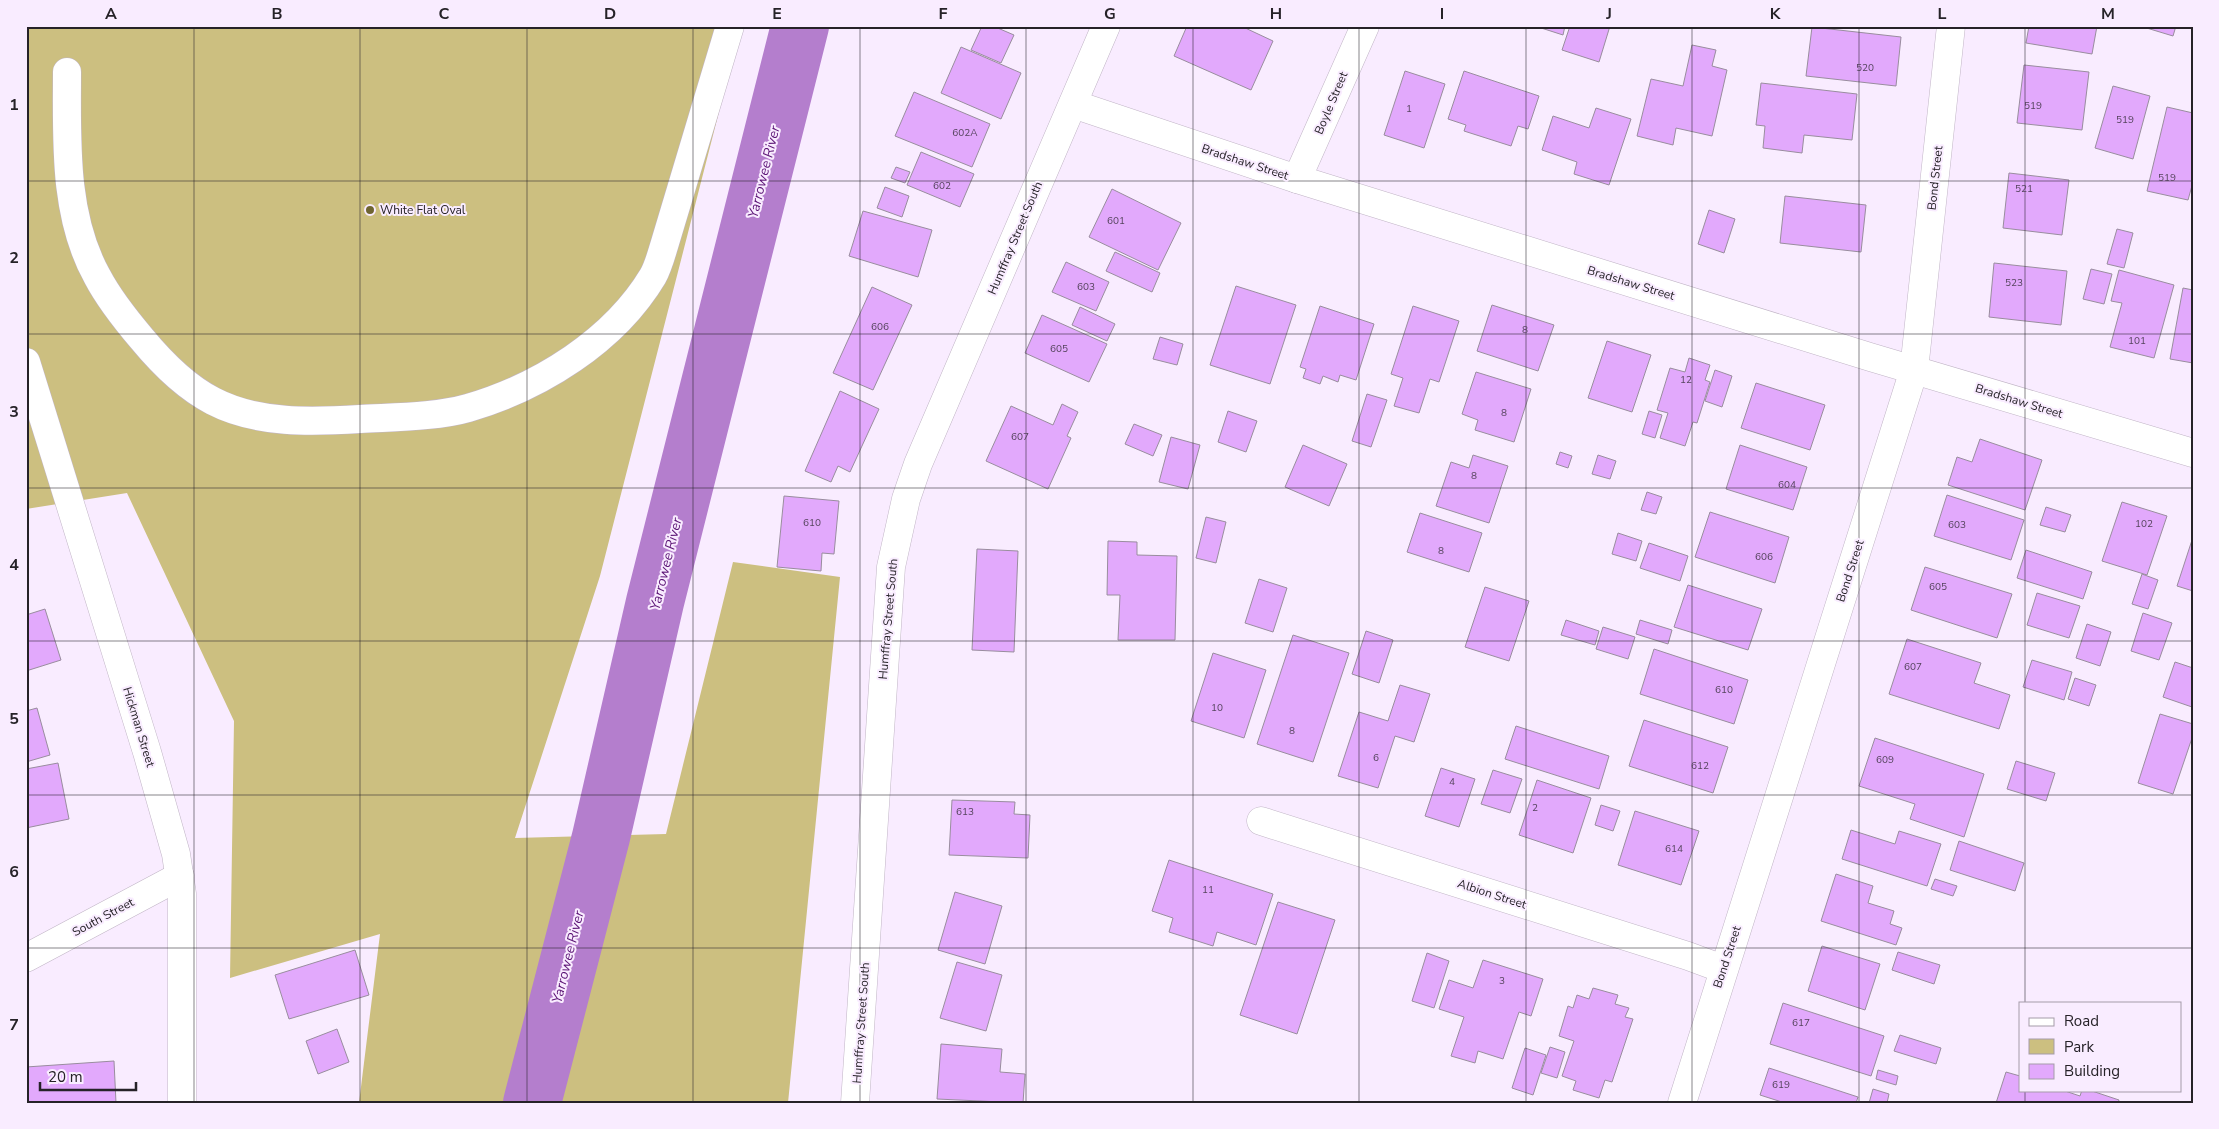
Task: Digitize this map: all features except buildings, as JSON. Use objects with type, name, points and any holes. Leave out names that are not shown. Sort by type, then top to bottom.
[{"type":"street","points":[[67,72],[67,148],[72,198],[82,240],[96,274],[119,312],[148,347],[176,375],[212,400],[236,411],[273,419],[318,421],[398,417],[467,408],[505,395],[536,380],[592,344],[630,308],[654,275],[730,26]]},
{"type":"street","name":"Humffray Street South","points":[[855,1103],[890,576],[896,538],[918,464],[1106,26]]},
{"type":"street","name":"Boyle Street","points":[[1297,179],[1364,26]]},
{"type":"street","name":"Bond Street","points":[[1682,1103],[1914,370],[1951,26]]},
{"type":"street","name":"Bradshaw Street","points":[[1073,104],[1297,179],[1914,370],[2193,453]]},
{"type":"street","name":"Hickman Street","points":[[26,362],[148,752],[180,876],[182,910],[182,1103]]},
{"type":"street","name":"Albion Street","points":[[1261,821],[1688,956],[1723,970]]},
{"type":"street","name":"South Street","points":[[26,958],[180,876]]},
{"type":"green space","points":[[26,26],[741,26],[600,576],[515,838],[666,834],[733,562],[840,577],[788,1103],[359,1103],[380,934],[230,978],[234,721],[127,493],[26,509]]},
{"type":"waterway","name":"Yarrowee River","points":[[532,1103],[601,837],[655,602],[800,26]]},
{"type":"place","name":"White Flat Oval","points":[[370,210]]}]
